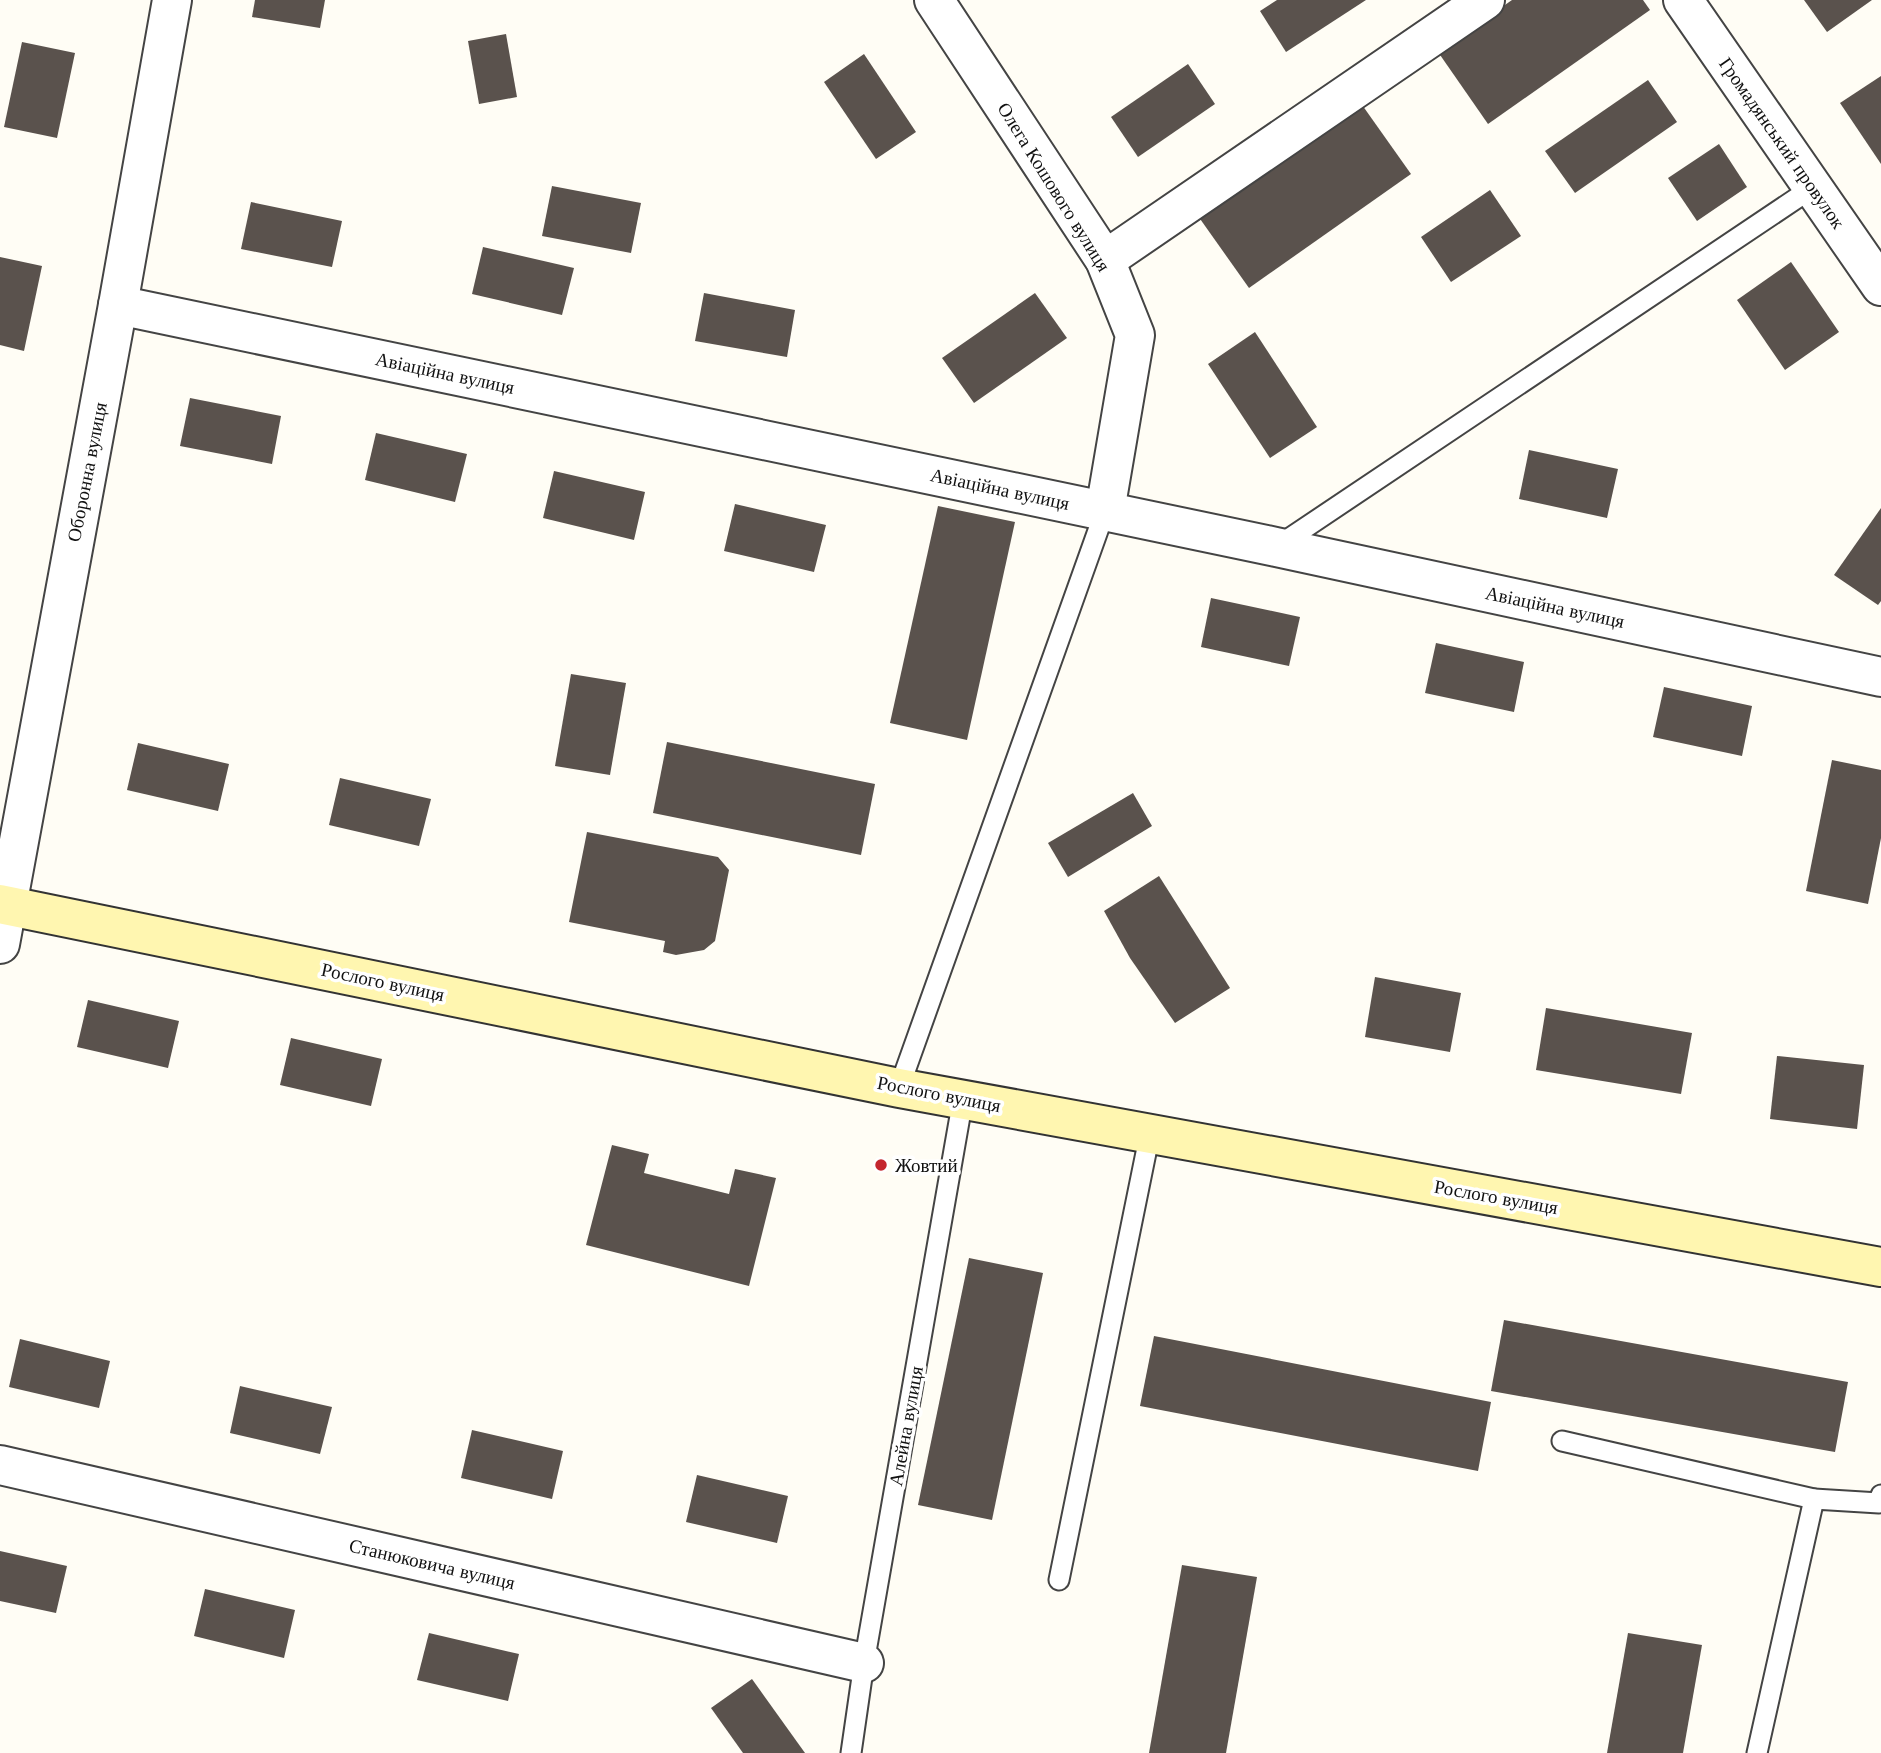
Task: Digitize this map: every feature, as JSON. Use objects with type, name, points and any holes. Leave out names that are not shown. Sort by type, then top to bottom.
[{"type":"street","name":"Оборонна вулиця","points":[[0,944],[4,905],[118,305],[172,0]]},
{"type":"street","name":"Олега Кошового вулиця","points":[[934,0],[1105,260],[1135,335],[1105,511]]},
{"type":"street","points":[[1105,260],[1485,0]]},
{"type":"street","name":"Громадянський провулок","points":[[1683,0],[1881,286]]},
{"type":"street","name":"Авіаційна вулиця","points":[[118,305],[1276,547],[1881,677]]},
{"type":"street","name":"Рослого вулиця","points":[[4,905],[899,1088],[1881,1267]]},
{"type":"street","name":"Станюковича вулиця","points":[[0,1465],[864,1663]]},
{"type":"lane","points":[[1276,547],[1812,188]]},
{"type":"lane","points":[[899,1088],[1105,511]]},
{"type":"lane","name":"Алейна вулиця","points":[[851,1753],[864,1663],[963,1099]]},
{"type":"lane","points":[[1059,1580],[1150,1133]]},
{"type":"lane","points":[[1562,1441],[1814,1499],[1879,1503],[1881,1495]]},
{"type":"lane","points":[[1757,1753],[1814,1499]]},
{"type":"building","points":[[255,0],[325,0],[320,28],[252,17]]},
{"type":"building","points":[[1277,0],[1366,0],[1286,52],[1260,11]]},
{"type":"building","points":[[1512,0],[1643,0],[1650,10],[1488,124],[1438,52]]},
{"type":"building","points":[[1804,0],[1872,0],[1827,32]]},
{"type":"building","points":[[506,34],[517,97],[479,104],[468,41]]},
{"type":"building","points":[[22,42],[75,53],[57,138],[4,127]]},
{"type":"building","points":[[864,54],[916,132],[876,159],[824,82]]},
{"type":"building","points":[[1188,64],[1215,104],[1138,157],[1111,117]]},
{"type":"building","points":[[1881,76],[1881,164],[1840,103]]},
{"type":"building","points":[[1648,80],[1677,122],[1575,193],[1545,151]]},
{"type":"building","points":[[1360,102],[1411,174],[1249,288],[1198,216]]},
{"type":"building","points":[[1719,144],[1747,187],[1697,221],[1668,178]]},
{"type":"building","points":[[552,186],[641,203],[631,253],[542,236]]},
{"type":"building","points":[[1490,190],[1521,236],[1451,282],[1421,237]]},
{"type":"building","points":[[251,202],[342,221],[332,267],[241,249]]},
{"type":"building","points":[[483,247],[574,268],[562,315],[472,294]]},
{"type":"building","points":[[0,257],[42,266],[24,351],[0,345]]},
{"type":"building","points":[[1791,262],[1839,332],[1785,370],[1737,300]]},
{"type":"building","points":[[704,293],[795,310],[787,357],[695,341]]},
{"type":"building","points":[[1035,293],[1067,338],[974,403],[942,358]]},
{"type":"building","points":[[1255,332],[1317,427],[1270,458],[1208,364]]},
{"type":"building","points":[[190,398],[281,416],[272,464],[180,446]]},
{"type":"building","points":[[376,433],[467,454],[455,502],[365,480]]},
{"type":"building","points":[[1529,450],[1618,469],[1607,518],[1519,499]]},
{"type":"building","points":[[554,471],[645,492],[634,540],[543,518]]},
{"type":"building","points":[[735,504],[826,525],[814,572],[724,551]]},
{"type":"building","points":[[938,506],[1015,522],[967,740],[890,723]]},
{"type":"building","points":[[1881,508],[1881,601],[1878,605],[1834,575]]},
{"type":"building","points":[[1211,598],[1300,617],[1289,666],[1201,647]]},
{"type":"building","points":[[1436,643],[1524,662],[1514,712],[1425,693]]},
{"type":"building","points":[[571,674],[626,683],[610,775],[555,766]]},
{"type":"building","points":[[1664,687],[1752,706],[1742,756],[1653,737]]},
{"type":"building","points":[[667,742],[875,784],[861,855],[653,813]]},
{"type":"building","points":[[138,743],[229,764],[218,811],[127,790]]},
{"type":"building","points":[[1832,760],[1881,770],[1881,838],[1868,904],[1806,891]]},
{"type":"building","points":[[340,778],[431,799],[419,846],[329,825]]},
{"type":"building","points":[[1133,793],[1152,826],[1068,877],[1048,843]]},
{"type":"building","points":[[587,832],[718,857],[729,870],[715,941],[704,950],[676,955],[663,952],[665,941],[569,922]]},
{"type":"building","points":[[1159,876],[1230,988],[1175,1023],[1130,958],[1104,911]]},
{"type":"building","points":[[1375,977],[1461,993],[1450,1052],[1365,1037]]},
{"type":"building","points":[[88,1000],[179,1021],[168,1068],[77,1047]]},
{"type":"building","points":[[1546,1008],[1692,1033],[1681,1094],[1536,1070]]},
{"type":"building","points":[[291,1038],[382,1059],[371,1106],[280,1085]]},
{"type":"building","points":[[1777,1056],[1864,1065],[1857,1129],[1770,1119]]},
{"type":"building","points":[[612,1145],[649,1154],[644,1173],[729,1194],[735,1169],[776,1178],[749,1286],[586,1245]]},
{"type":"building","points":[[969,1258],[1043,1273],[992,1520],[918,1505]]},
{"type":"building","points":[[1504,1320],[1848,1382],[1835,1452],[1491,1391]]},
{"type":"building","points":[[1154,1336],[1491,1402],[1478,1471],[1140,1406]]},
{"type":"building","points":[[20,1339],[110,1361],[99,1408],[9,1387]]},
{"type":"building","points":[[240,1386],[332,1407],[320,1454],[230,1433]]},
{"type":"building","points":[[472,1430],[563,1451],[552,1499],[461,1478]]},
{"type":"building","points":[[697,1475],[788,1496],[777,1543],[686,1522]]},
{"type":"building","points":[[0,1551],[67,1566],[56,1613],[0,1601]]},
{"type":"building","points":[[1182,1565],[1257,1577],[1226,1753],[1149,1753]]},
{"type":"building","points":[[205,1589],[295,1610],[284,1658],[194,1636]]},
{"type":"building","points":[[429,1633],[519,1654],[508,1701],[417,1680]]},
{"type":"building","points":[[1628,1633],[1702,1645],[1683,1753],[1607,1753]]},
{"type":"building","points":[[752,1679],[805,1753],[743,1753],[711,1708]]},
{"type":"place","name":"Жовтий","points":[[881,1165]]}]
